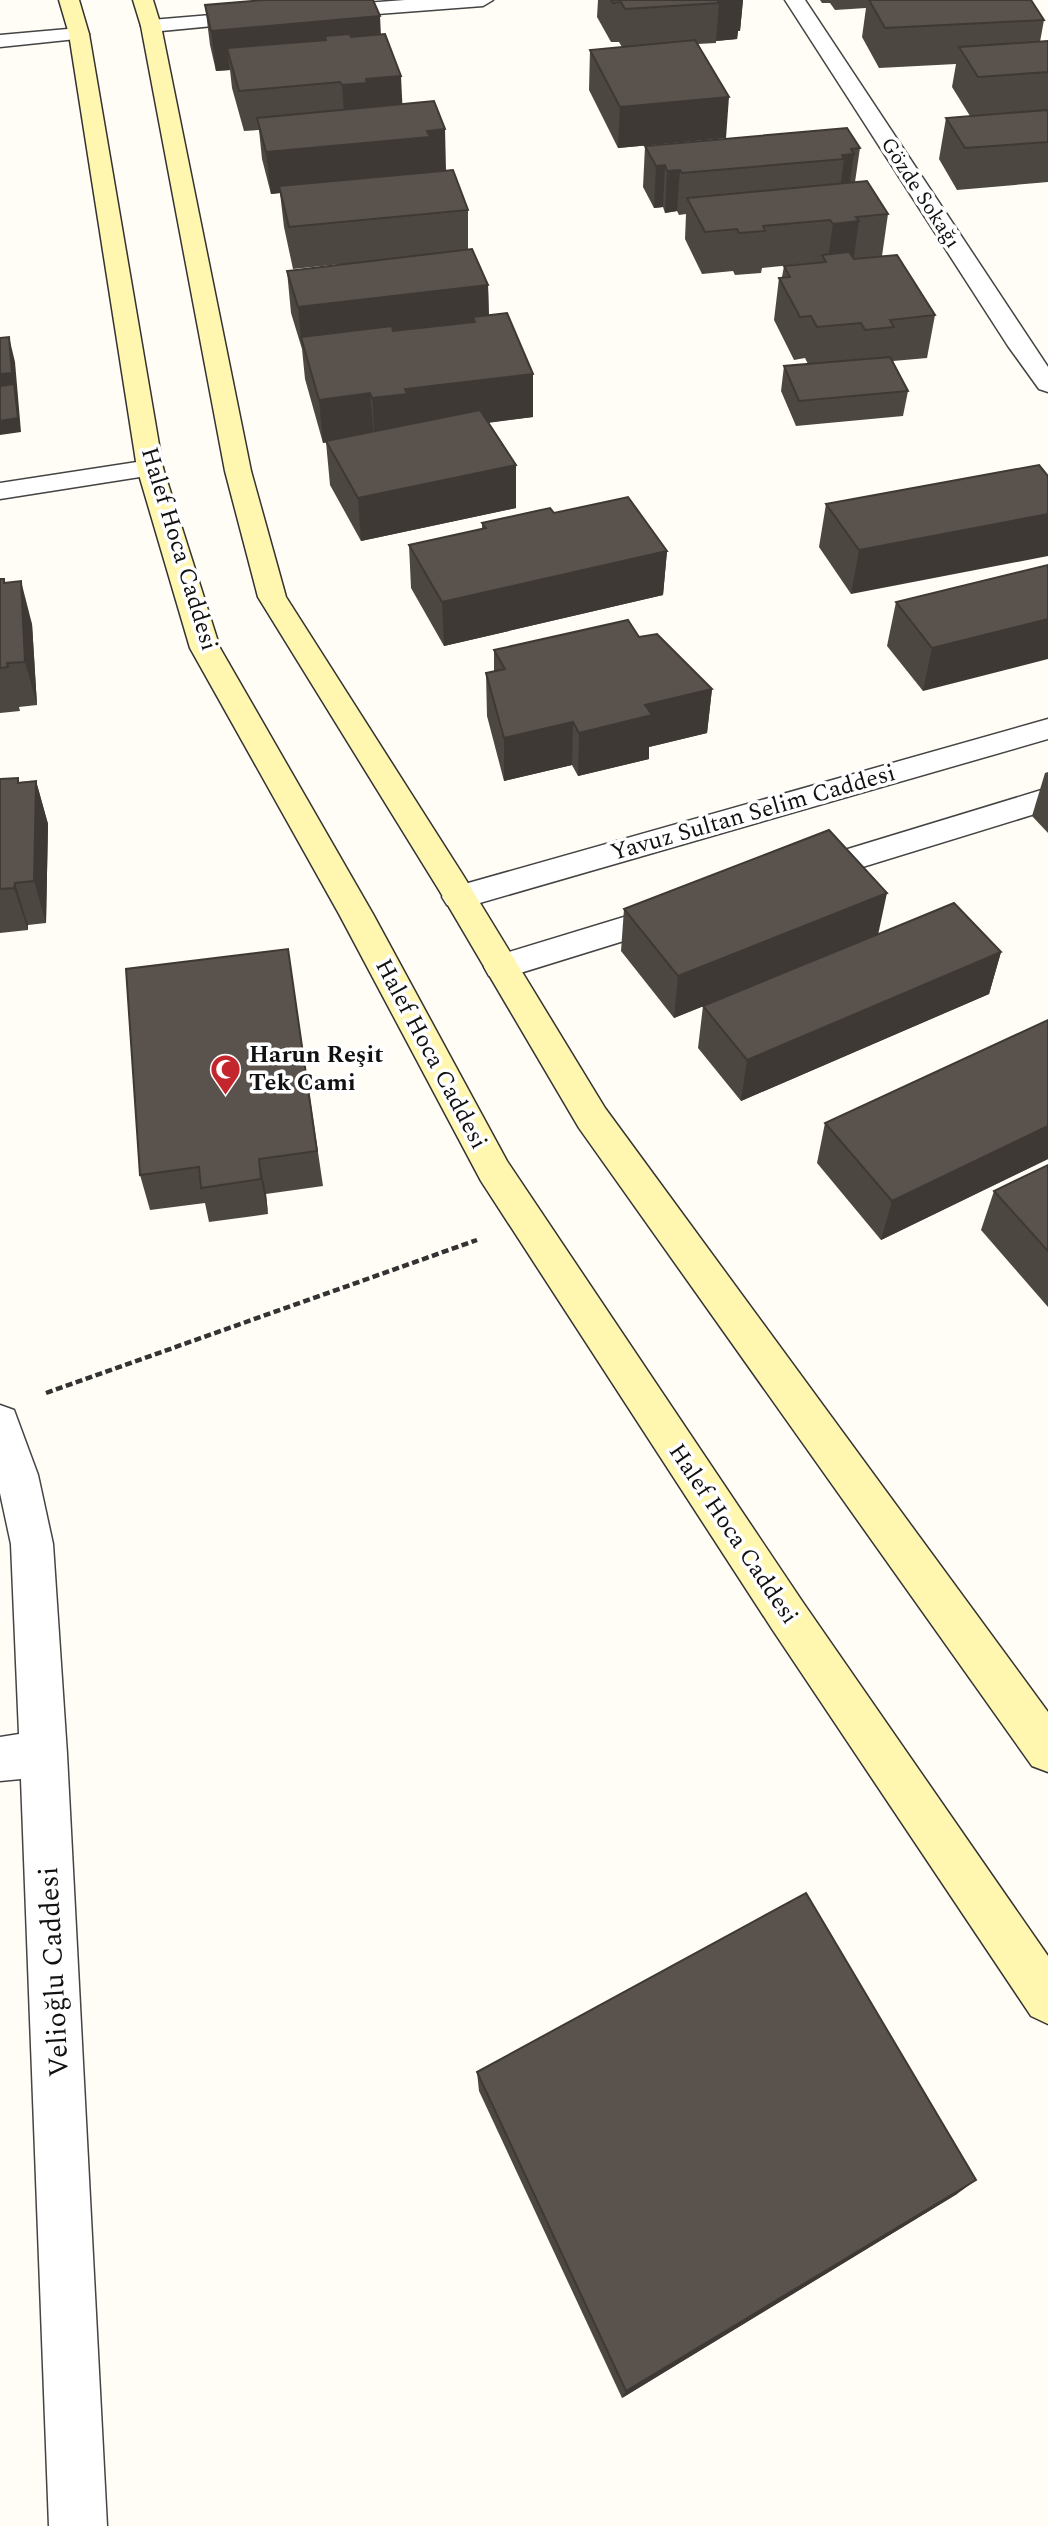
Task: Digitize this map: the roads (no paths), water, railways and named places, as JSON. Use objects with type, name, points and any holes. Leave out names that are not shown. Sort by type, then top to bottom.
[{"type":"main road","name":"Halef Hoca Caddesi","points":[[69,0],[79,34],[150,468],[205,648],[356,914],[494,1171],[787,1615],[1048,1999]]},
{"type":"main road","points":[[147,13],[239,471],[272,597],[459,897],[592,1118],[1048,1750]]},
{"type":"street","points":[[299,14],[483,0]]},
{"type":"street","name":"Gözde Sokağı","points":[[795,0],[1020,346],[1048,384]]},
{"type":"street","points":[[147,13],[272,16]]},
{"type":"street","points":[[0,41],[79,34]]},
{"type":"street","points":[[0,491],[150,468]]},
{"type":"street","name":"Yavuz Sultan Selim Caddesi","points":[[459,897],[1048,729]]},
{"type":"street","points":[[781,881],[1048,799]]},
{"type":"street","points":[[501,967],[701,905]]},
{"type":"street","name":"Velioğlu Caddesi","points":[[0,1423],[17,1475],[32,1544],[22,1757],[78,2526]]},
{"type":"place","name":"Harun Reşit Tek Cami","points":[[226,1096]]}]
